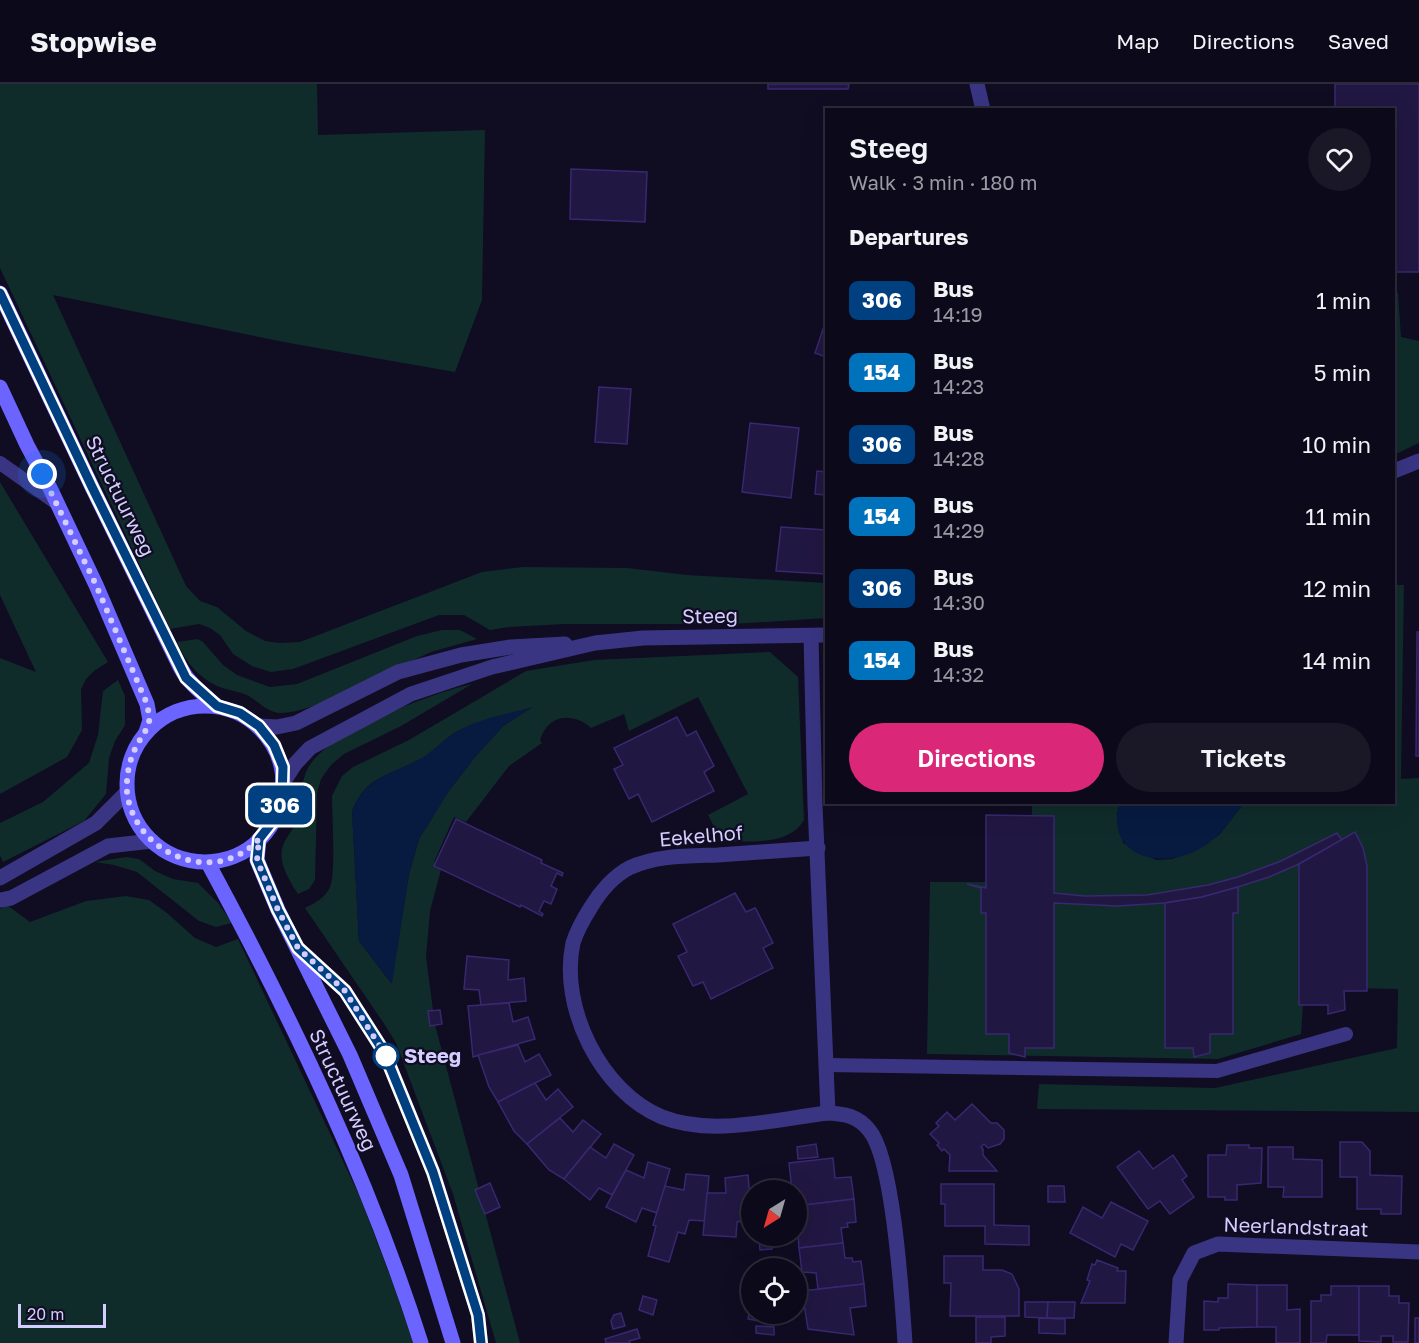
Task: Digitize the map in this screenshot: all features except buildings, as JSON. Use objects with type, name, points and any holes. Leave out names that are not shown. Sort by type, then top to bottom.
[{"type":"main road","name":"Structuurweg","points":[[0,293],[180,667],[186,678],[217,706]]},
{"type":"main road","points":[[0,387],[96,585],[147,704],[150,720],[131,758],[127,792],[131,810],[140,827],[152,841],[169,853],[188,861],[208,862],[230,859],[249,850],[278,815],[284,783],[283,767],[274,745],[259,726],[240,713],[217,706],[192,706],[168,714],[146,732]]},
{"type":"main road","name":"Structuurweg","points":[[259,839],[257,860],[278,910],[350,1055],[400,1175],[453,1343]]},
{"type":"main road","name":"Structuurweg","points":[[208,862],[244,929],[336,1122],[384,1238],[421,1343]]},
{"type":"street","points":[[977,84],[983,108]]},
{"type":"street","points":[[1395,471],[1419,461]]},
{"type":"street","points":[[819,635],[818,848],[828,1113]]},
{"type":"street","name":"Steeg","points":[[259,726],[277,727],[296,723],[398,672],[461,655],[542,644],[595,643],[643,638],[819,635]]},
{"type":"street","name":"Steeg","points":[[284,783],[295,764],[310,748],[411,694],[492,667],[595,643]]},
{"type":"street","points":[[0,878],[96,823],[127,792]]},
{"type":"street","points":[[0,900],[11,898],[108,846],[152,841]]},
{"type":"street","name":"Eekelhof","points":[[818,848],[657,858],[627,869],[598,895],[581,923],[573,944],[574,998],[579,1024],[591,1049],[620,1089],[661,1116],[689,1124],[715,1127],[828,1113],[846,1114],[861,1122],[871,1131],[879,1145],[889,1190],[905,1343]]},
{"type":"street","name":"Neerlandstraat","points":[[1176,1343],[1180,1280],[1194,1253],[1218,1244],[1419,1252]]},
{"type":"lane","points":[[0,463],[58,504]]},
{"type":"lane","name":"Structuurweg","points":[[298,948],[345,991],[384,1052],[433,1172],[478,1315],[481,1343]]},
{"type":"lane","points":[[827,1065],[1217,1071],[1346,1034]]},
{"type":"green space","points":[[0,84],[317,84],[318,135],[485,130],[482,300],[455,372],[289,343],[53,295],[186,586],[200,601],[217,607],[246,631],[265,641],[279,643],[300,642],[482,572],[523,567],[627,568],[687,575],[825,583],[825,618],[733,624],[565,624],[490,630],[464,615],[439,615],[293,669],[271,672],[252,666],[233,654],[220,635],[210,628],[199,624],[170,629],[0,268]]},
{"type":"green space","points":[[1395,293],[1398,293],[1401,337],[1419,341],[1419,443],[1395,455]]},
{"type":"green space","points":[[0,482],[108,662],[86,679],[81,689],[82,730],[67,757],[0,794],[0,658],[36,672],[0,595]]},
{"type":"green space","points":[[1395,585],[1404,585],[1401,779],[1419,778],[1419,1112],[1037,1109],[1039,1084],[1215,1088],[1397,1048],[1398,989],[1345,988],[1340,1004],[1303,1004],[1301,1034],[1218,1059],[927,1054],[930,882],[987,882],[1032,836],[1032,804],[1120,804],[1117,813],[1123,843],[1156,860],[1172,859],[1193,852],[1219,835],[1243,804],[1395,804]]},
{"type":"green space","points":[[442,630],[460,630],[477,639],[431,652],[316,705],[285,713],[271,711],[247,695],[210,682],[193,668],[177,642],[198,639],[223,665],[237,675],[270,687],[297,684],[417,636]]},
{"type":"green space","points":[[770,652],[798,677],[804,820],[797,829],[778,838],[722,842],[708,815],[748,794],[698,697],[629,731],[624,714],[591,728],[577,719],[562,718],[555,721],[544,731],[540,740],[542,743],[509,766],[466,822],[454,817],[434,862],[442,866],[430,911],[426,957],[435,1025],[520,1343],[496,1343],[453,1194],[396,1043],[305,908],[323,897],[332,880],[332,796],[342,776],[353,767],[409,740],[526,671],[594,660]],"holes":[[[531,708],[503,726],[448,792],[419,839],[409,874],[391,983],[359,941],[352,811],[358,798],[373,782],[423,758],[456,732],[483,721]]]},
{"type":"green space","points":[[118,680],[125,696],[125,725],[115,741],[109,758],[106,794],[84,821],[3,862],[0,855],[0,823],[43,802],[89,763],[98,735],[103,691]]},
{"type":"green space","points":[[472,684],[401,726],[344,754],[331,765],[321,779],[317,793],[315,880],[309,889],[298,894],[285,870],[282,849],[297,819],[303,782],[312,762],[324,750],[342,738],[386,714],[434,695]]},
{"type":"green space","points":[[126,857],[139,859],[155,871],[173,879],[198,883],[218,903],[232,923],[216,927],[199,921],[137,872],[95,862]]},
{"type":"green space","points":[[126,896],[149,900],[195,938],[216,947],[238,939],[360,1197],[413,1343],[0,1343],[0,909],[7,905],[30,922],[86,901]]},
{"type":"water","points":[[533,707],[503,726],[475,757],[448,792],[419,839],[409,874],[392,984],[359,941],[352,811],[358,799],[372,783],[424,756],[462,729],[472,724]]},
{"type":"water","points":[[1120,804],[1243,804],[1221,832],[1208,844],[1191,853],[1162,859],[1135,852],[1125,844],[1119,833],[1117,820]]},
{"type":"bus line","name":"306","points":[[0,293],[186,678],[217,706],[240,713],[259,726],[274,745],[283,767],[282,799],[278,815],[259,839],[257,860],[278,910],[298,948],[345,991],[384,1052],[433,1172],[478,1315],[481,1343]]},
{"type":"place","name":"Steeg","points":[[386,1056]]},
{"type":"route","points":[[42,474],[96,585],[147,704],[150,720],[131,758],[127,792],[131,810],[140,827],[152,841],[169,853],[188,861],[208,862],[230,859],[249,850],[259,839],[257,860],[278,910],[298,948],[345,991],[386,1056]]}]
